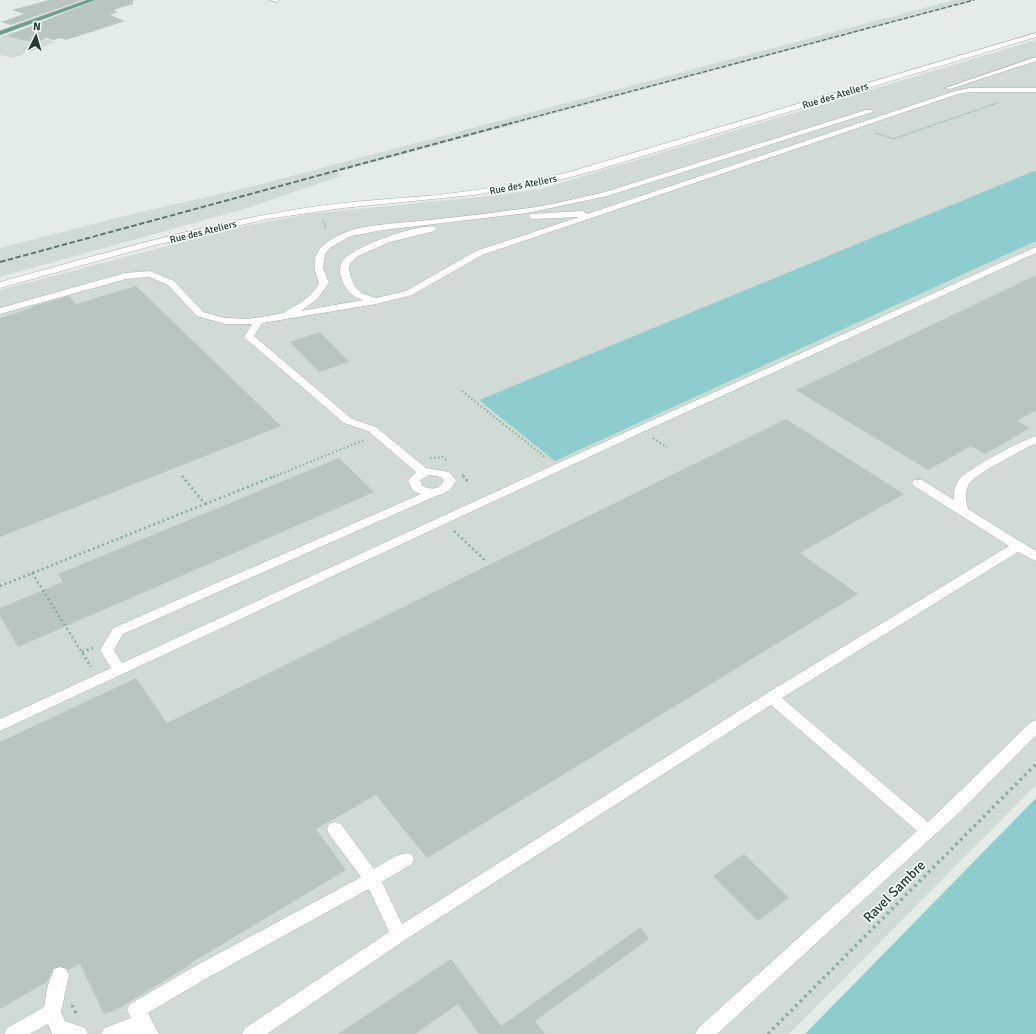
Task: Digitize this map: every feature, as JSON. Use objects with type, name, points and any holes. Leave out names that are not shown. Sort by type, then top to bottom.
[{"type":"main road","points":[[0,33],[92,0]]},
{"type":"street","points":[[272,0],[277,0]]},
{"type":"street","name":"Rue des Ateliers","points":[[0,285],[112,253],[217,226],[261,217],[308,210],[457,195],[543,182],[1036,35]]},
{"type":"street","points":[[283,317],[309,302],[320,292],[324,283],[317,266],[319,255],[327,246],[342,237],[370,229],[527,211],[578,201],[615,191],[883,108],[1036,59]]},
{"type":"street","points":[[0,311],[125,276],[150,274],[171,283],[200,314],[225,321],[249,322],[376,302],[409,293],[479,253],[957,92],[970,90],[1036,90]]},
{"type":"street","points":[[376,302],[355,294],[348,284],[344,271],[347,261],[357,253],[385,241],[417,232],[445,227],[531,217],[595,213]]},
{"type":"street","points":[[0,725],[558,467],[1036,250]]},
{"type":"street","points":[[260,320],[249,337],[348,421],[372,429],[424,472]]},
{"type":"street","points":[[962,510],[959,496],[964,481],[993,461],[1036,438]]},
{"type":"street","points":[[120,670],[107,650],[118,631],[432,493],[443,490],[447,487],[450,480],[445,474],[435,471],[424,472],[416,478],[415,485],[421,491],[432,493]]},
{"type":"street","points":[[918,483],[1036,557]]},
{"type":"street","points":[[251,1034],[399,935],[772,697],[1018,546]]},
{"type":"street","points":[[772,697],[928,831]]},
{"type":"street","points":[[704,1034],[956,806],[1036,726]]},
{"type":"street","points":[[335,829],[372,879],[399,935]]},
{"type":"street","points":[[147,1030],[136,1010],[185,980],[337,899],[406,859]]},
{"type":"street","points":[[60,975],[52,1012],[59,1028],[79,1028]]},
{"type":"street","points":[[13,1034],[52,1012]]},
{"type":"street","points":[[110,1034],[128,1026],[147,1030]]},
{"type":"path","points":[[462,391],[558,467]]},
{"type":"path","points":[[0,586],[379,434]]},
{"type":"path","points":[[428,457],[443,457],[448,462]]},
{"type":"path","points":[[460,471],[467,480],[463,484]]},
{"type":"path","points":[[182,476],[205,504]]},
{"type":"path","points":[[450,528],[487,562]]},
{"type":"path","points":[[32,573],[99,680]]},
{"type":"path","name":"Ravel Sambre","points":[[768,1034],[1036,764]]},
{"type":"path","points":[[71,1002],[79,1028]]},
{"type":"shaded area","points":[[954,0],[977,0],[337,172],[341,176],[244,209],[0,277],[0,248],[124,216],[254,186]]},
{"type":"shaded area","points":[[13,32],[56,42],[13,58],[0,55],[0,37]]},
{"type":"shaded area","points":[[1036,40],[1036,170],[479,400],[555,460],[1036,241],[1036,785],[789,1034],[0,1034],[0,290],[244,226],[308,214],[490,196],[541,189]]},
{"type":"water","points":[[1036,170],[1036,241],[555,461],[479,400]]},
{"type":"water","points":[[1036,798],[1036,1034],[805,1034]]},
{"type":"building","points":[[49,0],[83,0],[11,25],[1,22],[24,14],[12,10]]},
{"type":"building","points":[[96,0],[133,0],[133,4],[113,10],[118,12],[110,15],[125,21],[66,40],[61,38],[53,40],[46,38],[36,43],[6,36]]},
{"type":"building","points":[[1036,275],[1036,410],[1017,421],[1030,428],[985,454],[971,446],[928,470],[796,390]]},
{"type":"building","points":[[136,286],[281,426],[0,537],[0,318],[69,296],[76,304]]},
{"type":"building","points":[[320,332],[349,362],[319,372],[290,342]]},
{"type":"building","points":[[786,419],[904,494],[800,553],[858,594],[427,858],[376,795],[316,829],[346,870],[116,1010],[104,1014],[80,964],[68,970],[60,966],[54,968],[47,982],[0,1009],[0,742],[136,678],[167,723]]},
{"type":"building","points":[[339,458],[374,492],[18,647],[0,615],[0,608],[63,582],[58,574]]},
{"type":"building","points":[[744,854],[789,898],[758,921],[713,876]]},
{"type":"building","points":[[641,927],[649,939],[535,1021],[545,1034],[479,1034],[458,1004],[415,1034],[338,1034],[451,959],[501,1026]]},
{"type":"railway","points":[[508,124],[974,0]]},
{"type":"railway","points":[[0,262],[512,123]]}]
